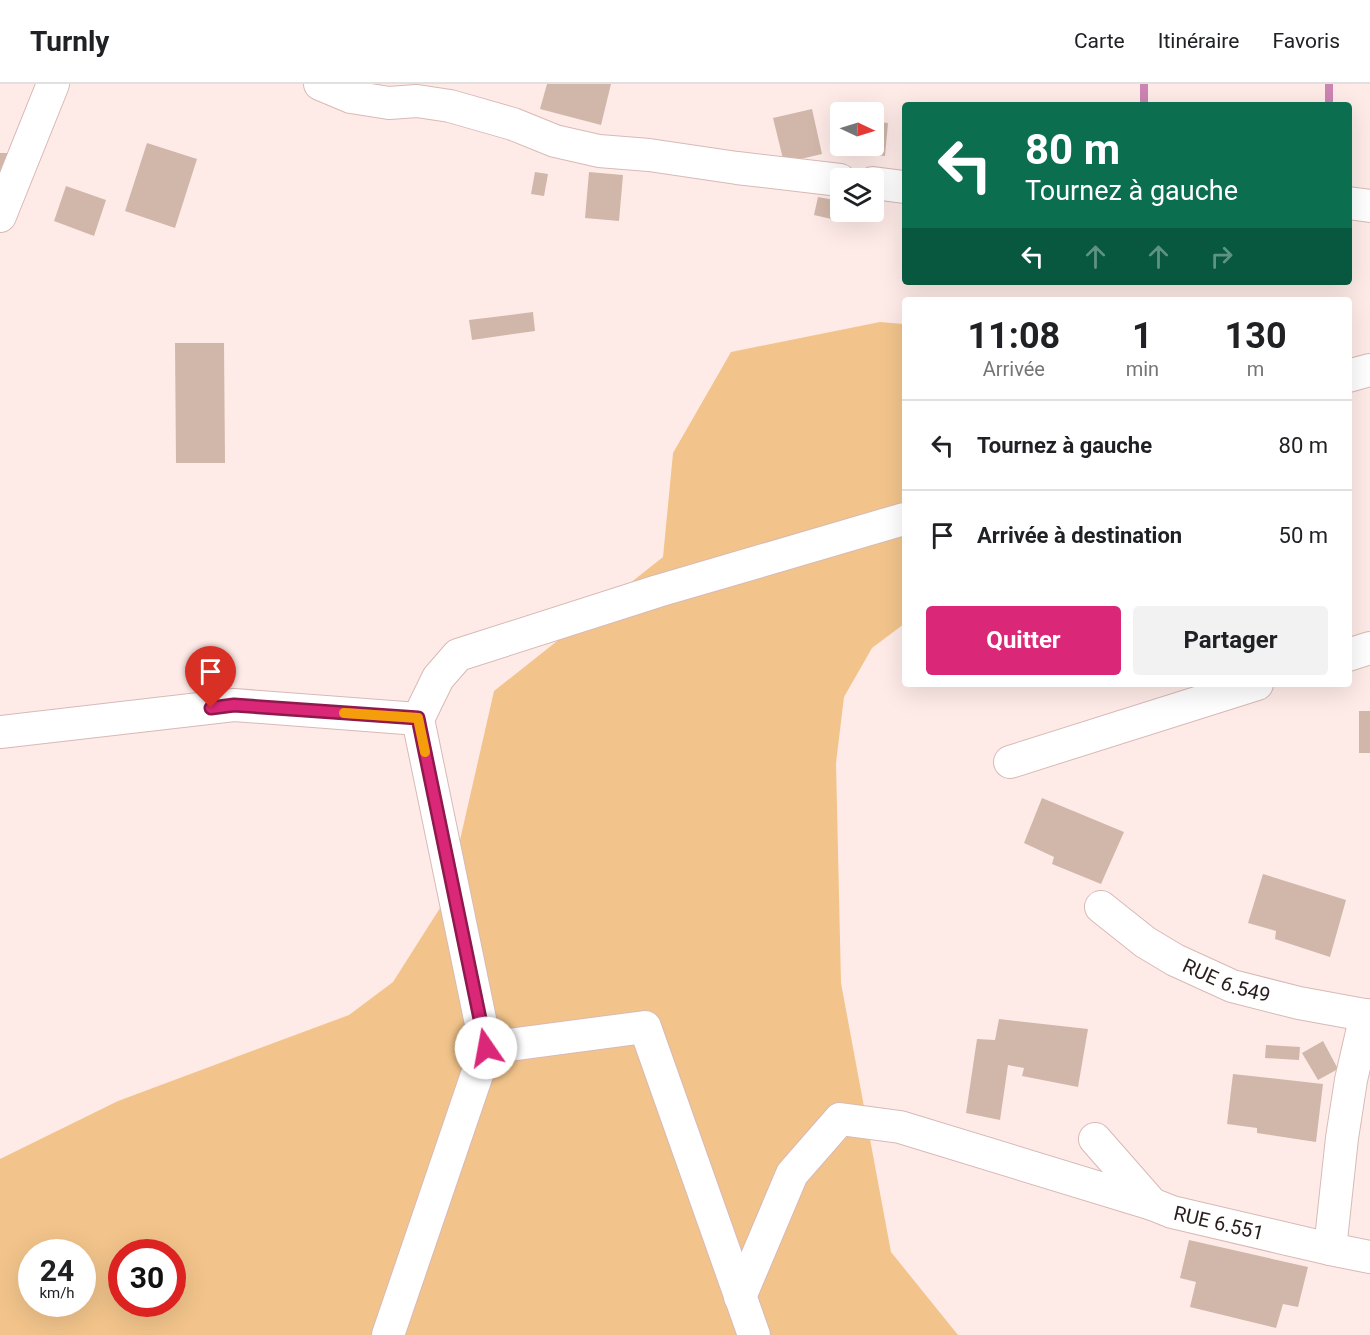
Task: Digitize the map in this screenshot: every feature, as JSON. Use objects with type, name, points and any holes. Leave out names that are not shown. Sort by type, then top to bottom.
[{"type":"street","points":[[0,216],[53,84]]},
{"type":"street","points":[[320,84],[351,97],[389,103],[417,102],[450,106],[513,124],[555,141],[598,151],[649,155],[830,179]]},
{"type":"street","points":[[884,184],[902,187]]},
{"type":"street","points":[[1352,204],[1370,206]]},
{"type":"street","points":[[1352,375],[1370,370]]},
{"type":"street","points":[[388,1335],[486,1048],[418,718],[438,678],[458,655],[658,591],[902,520]]},
{"type":"street","points":[[1352,654],[1370,648]]},
{"type":"street","points":[[1010,762],[1248,687]]},
{"type":"street","points":[[0,732],[234,705],[418,718]]},
{"type":"street","name":"RUE 6.549","points":[[1101,907],[1145,942],[1175,960],[1232,986],[1299,1003],[1368,1015]]},
{"type":"street","points":[[1330,1249],[1341,1138],[1351,1080],[1368,1015]]},
{"type":"street","points":[[486,1048],[645,1027],[754,1335]]},
{"type":"street","points":[[740,1297],[792,1174],[840,1119],[900,1127],[1152,1204]]},
{"type":"street","name":"RUE 6.551","points":[[1095,1139],[1152,1204],[1172,1212],[1370,1257]]},
{"type":"shaded area","points":[[880,322],[902,324],[902,626],[872,648],[844,697],[836,763],[841,983],[891,1252],[958,1335],[0,1335],[0,1159],[118,1101],[349,1015],[393,982],[447,897],[494,691],[663,557],[673,453],[731,352]]},
{"type":"building","points":[[547,84],[611,84],[601,125],[540,109]]},
{"type":"building","points":[[812,109],[822,154],[784,163],[773,118]]},
{"type":"building","points":[[884,122],[888,123],[884,156]]},
{"type":"building","points":[[147,143],[197,159],[175,228],[125,211]]},
{"type":"building","points":[[0,153],[18,153],[0,196]]},
{"type":"building","points":[[535,172],[548,174],[544,196],[531,194]]},
{"type":"building","points":[[589,172],[623,175],[619,221],[585,218]]},
{"type":"building","points":[[66,186],[106,200],[94,236],[54,221]]},
{"type":"building","points":[[818,197],[830,199],[830,219],[814,215]]},
{"type":"building","points":[[533,312],[535,331],[472,340],[469,320]]},
{"type":"building","points":[[175,343],[224,343],[225,463],[176,463]]},
{"type":"building","points":[[1359,711],[1370,711],[1370,753],[1359,753]]},
{"type":"building","points":[[1042,798],[1124,832],[1101,884],[1052,864],[1054,857],[1024,843]]},
{"type":"building","points":[[1263,874],[1346,900],[1330,957],[1275,939],[1276,931],[1248,923]]},
{"type":"building","points":[[999,1019],[1088,1029],[1078,1087],[1022,1076],[1024,1068],[1008,1065],[1000,1120],[966,1113],[977,1039],[995,1040]]},
{"type":"building","points":[[1323,1041],[1338,1069],[1318,1080],[1302,1053]]},
{"type":"building","points":[[1266,1045],[1300,1047],[1299,1060],[1265,1058]]},
{"type":"building","points":[[1233,1074],[1323,1084],[1316,1142],[1257,1133],[1257,1128],[1227,1124]]},
{"type":"building","points":[[1189,1240],[1308,1267],[1298,1307],[1283,1304],[1276,1328],[1190,1307],[1196,1282],[1180,1278]]},
{"type":"waterway","points":[[1144,84],[1144,102]]},
{"type":"waterway","points":[[1329,84],[1329,102]]},
{"type":"slow traffic","points":[[344,713],[418,718],[425,752]]},
{"type":"route","points":[[211,708],[234,705],[418,718],[486,1048]]}]
